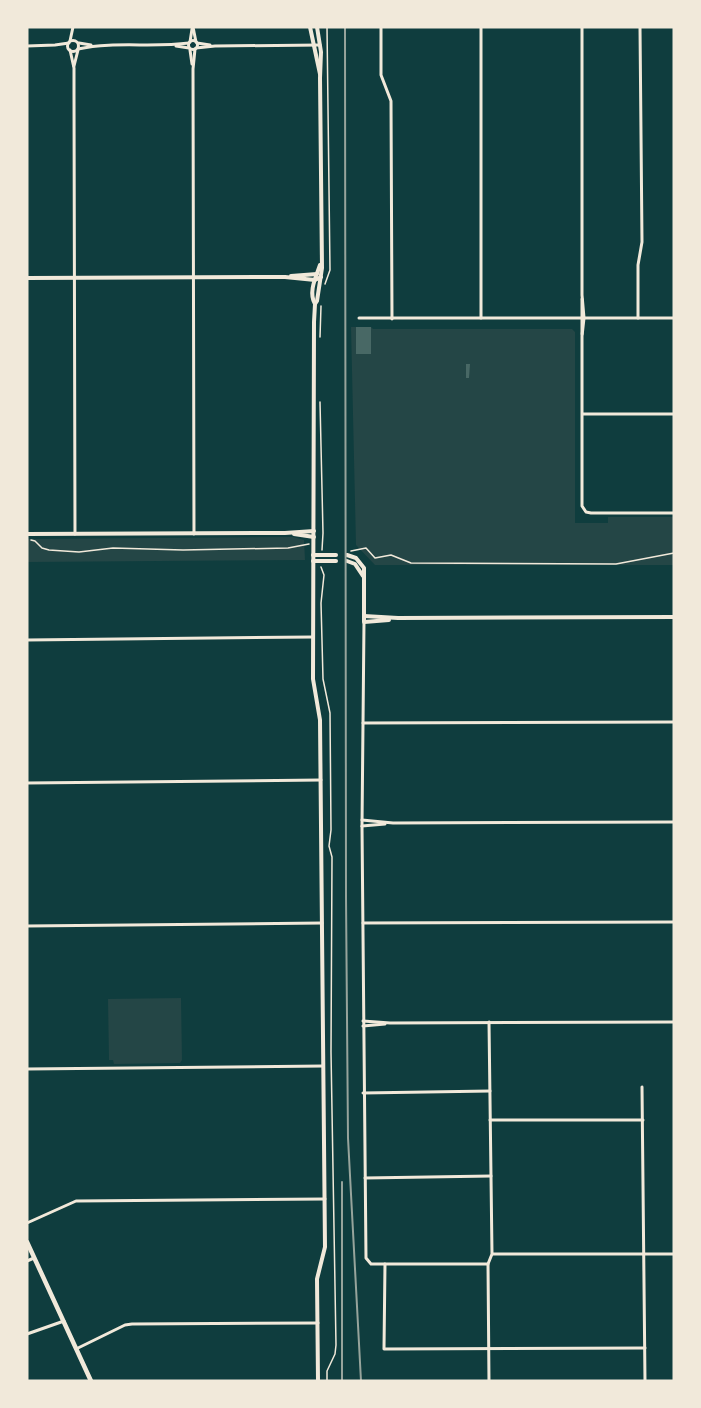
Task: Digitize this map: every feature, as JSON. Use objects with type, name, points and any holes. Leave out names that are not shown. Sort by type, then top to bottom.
[{"type":"main road","points":[[27,1242],[91,1381]]},
{"type":"street","points":[[73,27],[69,49],[74,68]]},
{"type":"street","points":[[73,27],[78,49],[74,68],[75,534]]},
{"type":"street","points":[[193,27],[189,42],[193,69]]},
{"type":"street","points":[[193,27],[196,42],[193,69],[194,534]]},
{"type":"street","points":[[310,27],[320,78]]},
{"type":"street","points":[[317,27],[320,45],[321,261],[315,304],[313,685],[320,720],[325,1199],[325,1247],[317,1279],[318,1381]]},
{"type":"street","points":[[381,27],[381,75],[390,96],[391,105],[392,319]]},
{"type":"street","points":[[481,27],[481,318]]},
{"type":"street","points":[[582,27],[582,504],[584,510],[591,513],[674,513]]},
{"type":"street","points":[[638,318],[638,265],[642,242],[640,27]]},
{"type":"street","points":[[27,46],[77,42],[93,46]]},
{"type":"street","points":[[55,45],[73,51],[93,46],[171,45],[189,42],[215,46]]},
{"type":"street","points":[[171,45],[189,49],[215,46],[320,45]]},
{"type":"street","points":[[285,277],[306,274],[319,276]]},
{"type":"street","points":[[315,304],[312,299],[315,280],[319,276]]},
{"type":"street","points":[[27,278],[285,277],[315,280]]},
{"type":"street","points":[[359,318],[674,318]]},
{"type":"street","points":[[582,414],[674,414]]},
{"type":"street","points":[[27,534],[314,531]]},
{"type":"street","points":[[293,533],[314,537]]},
{"type":"street","points":[[347,553],[361,563],[364,577],[362,826],[366,1258],[371,1264],[488,1264]]},
{"type":"street","points":[[313,555],[336,555]]},
{"type":"street","points":[[313,561],[336,561]]},
{"type":"street","points":[[347,561],[355,564],[364,577]]},
{"type":"street","points":[[364,616],[398,618],[674,617]]},
{"type":"street","points":[[364,622],[398,618]]},
{"type":"street","points":[[27,640],[313,637]]},
{"type":"street","points":[[363,723],[674,722]]},
{"type":"street","points":[[27,783],[321,780]]},
{"type":"street","points":[[362,820],[393,823]]},
{"type":"street","points":[[362,826],[393,823],[674,822]]},
{"type":"street","points":[[363,923],[674,922]]},
{"type":"street","points":[[27,926],[322,923]]},
{"type":"street","points":[[363,1021],[390,1023],[674,1022]]},
{"type":"street","points":[[489,1022],[492,1254],[488,1264],[489,1381]]},
{"type":"street","points":[[363,1026],[390,1023]]},
{"type":"street","points":[[27,1069],[323,1066]]},
{"type":"street","points":[[642,1087],[645,1381]]},
{"type":"street","points":[[363,1093],[490,1091]]},
{"type":"street","points":[[490,1120],[643,1120]]},
{"type":"street","points":[[365,1178],[491,1176]]},
{"type":"street","points":[[27,1223],[76,1201],[325,1199]]},
{"type":"street","points":[[492,1254],[674,1254]]},
{"type":"street","points":[[27,1261],[34,1258]]},
{"type":"street","points":[[385,1264],[384,1349],[645,1348]]},
{"type":"street","points":[[27,1334],[64,1322]]},
{"type":"street","points":[[76,1349],[125,1325],[132,1324],[318,1323]]},
{"type":"path","points":[[323,289],[330,270],[327,27]]},
{"type":"path","points":[[319,345],[321,304]]},
{"type":"path","points":[[319,399],[321,552]]},
{"type":"path","points":[[27,540],[34,540],[42,548],[49,550],[79,552],[113,548],[183,550],[288,548],[309,544]]},
{"type":"path","points":[[318,544],[322,546]]},
{"type":"path","points":[[347,553],[366,548],[375,558],[391,555],[411,563],[616,564],[674,553]]},
{"type":"path","points":[[321,568],[324,575],[321,608],[323,679],[330,713],[331,1052],[336,1345],[335,1354],[327,1371],[327,1381]]},
{"type":"path","points":[[327,930],[332,930]]},
{"type":"shaded area","points":[[351,327],[371,327],[373,329],[572,329],[575,332],[575,523],[608,523],[608,517],[674,517],[674,565],[375,565],[356,545]]},
{"type":"shaded area","points":[[293,537],[304,540],[305,560],[27,562],[27,539]]},
{"type":"shaded area","points":[[181,998],[182,1060],[180,1063],[114,1064],[113,1060],[109,1060],[108,999]]},
{"type":"building","points":[[356,327],[371,327],[371,354],[356,354]]},
{"type":"building","points":[[466,364],[470,364],[469,378],[466,378]]},
{"type":"railway","points":[[345,27],[348,1138],[361,1381]]},
{"type":"railway","points":[[342,1182],[342,1381]]}]
